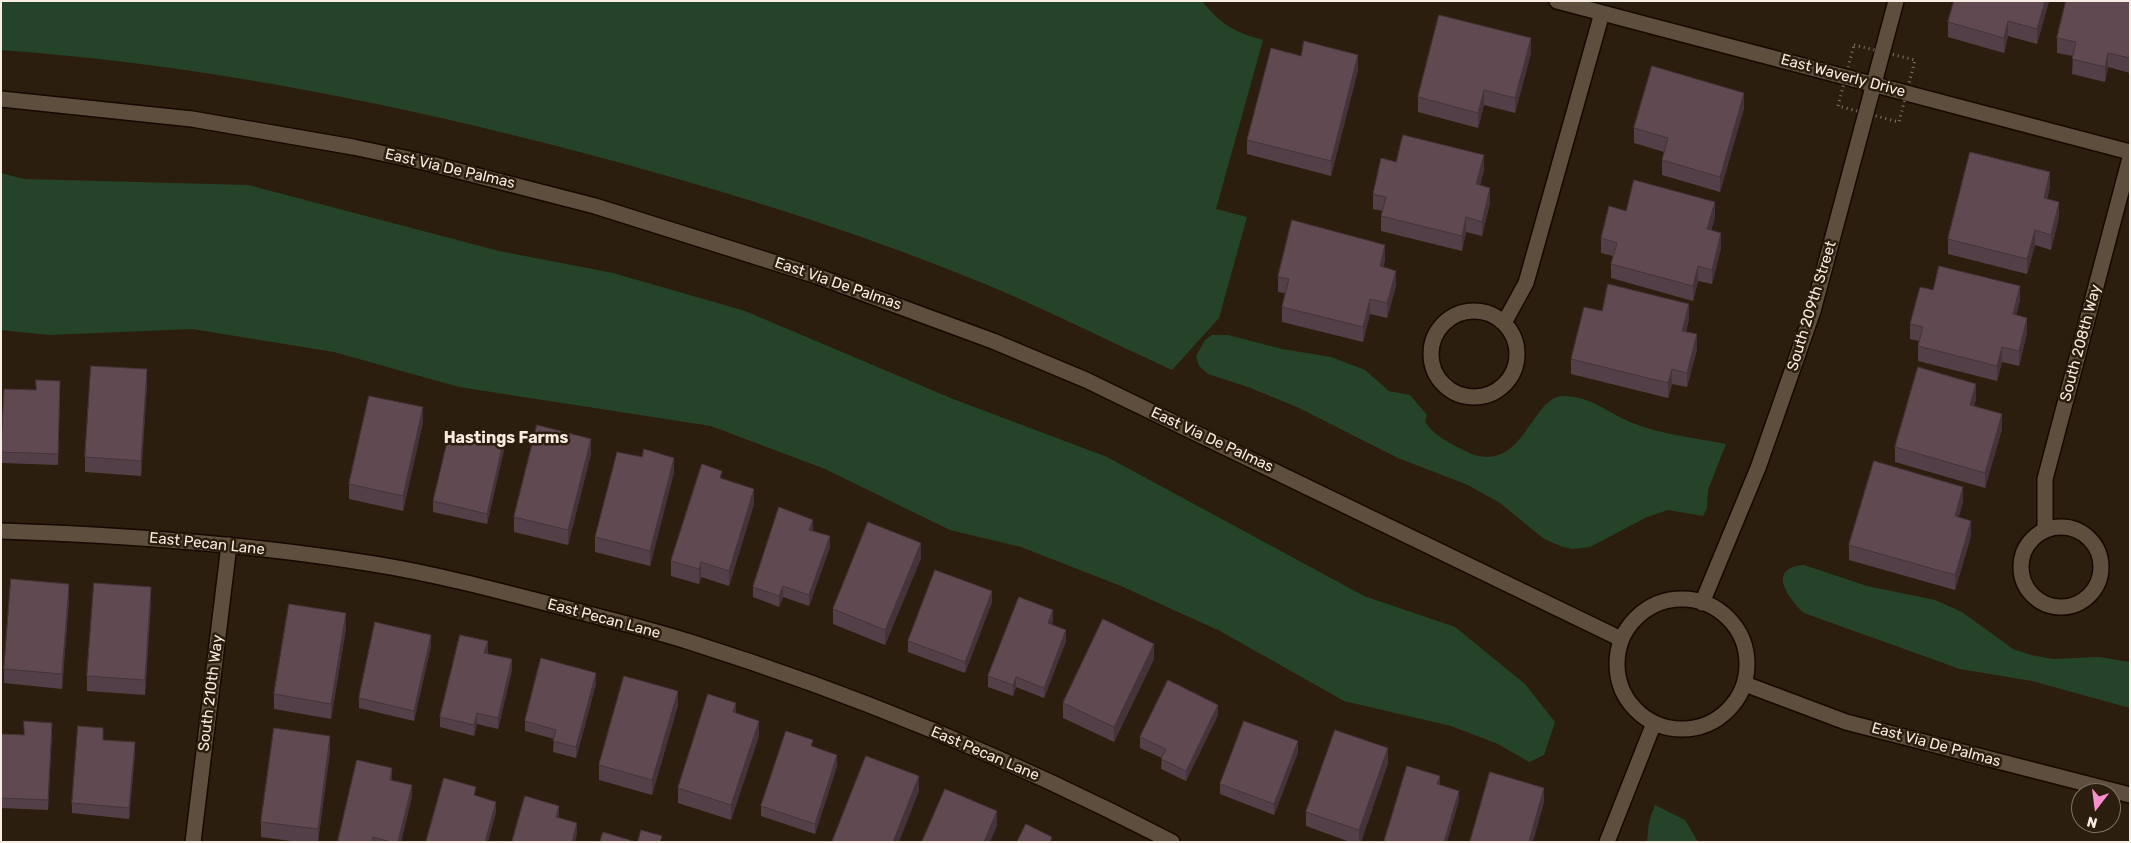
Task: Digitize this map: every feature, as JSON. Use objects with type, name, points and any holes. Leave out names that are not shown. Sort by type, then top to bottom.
[{"type":"street","name":"East Waverly Drive","points":[[1557,1],[2130,152]]},
{"type":"street","name":"South 209th Street","points":[[1702,602],[1758,468],[1806,330],[1896,1]]},
{"type":"street","points":[[1504,323],[1526,283],[1602,13]]},
{"type":"street","name":"East Via De Palmas","points":[[1,98],[192,120],[381,153],[595,206],[805,272],[993,341],[1086,380],[1621,639]]},
{"type":"street","name":"South 208th Way","points":[[2045,530],[2045,479],[2130,158]]},
{"type":"street","points":[[1478,311],[1492,315],[1504,323],[1512,335],[1517,348],[1516,362],[1511,376],[1502,388],[1490,395],[1476,398],[1462,396],[1448,389],[1438,379],[1432,367],[1430,353],[1433,339],[1440,327],[1451,317],[1464,312],[1478,311]]},
{"type":"street","points":[[2059,526],[2073,528],[2085,534],[2095,545],[2100,557],[2101,571],[2098,584],[2090,595],[2078,603],[2066,607],[2053,606],[2041,602],[2031,594],[2024,583],[2020,571],[2026,546],[2034,536],[2045,530],[2059,526]]},
{"type":"street","name":"East Pecan Lane","points":[[1,531],[128,536],[229,545],[376,564],[515,595],[689,641],[852,699],[1015,765],[1172,842]]},
{"type":"street","name":"South 210th Way","points":[[193,842],[229,545]]},
{"type":"street","points":[[1683,599],[1702,602],[1720,612],[1735,626],[1744,644],[1748,664],[1745,684],[1735,704],[1719,719],[1699,728],[1677,730],[1654,723],[1638,714],[1626,698],[1618,679],[1616,658],[1621,639],[1632,622],[1646,609],[1664,601],[1683,599]]},
{"type":"street","name":"East Via De Palmas","points":[[1745,684],[1846,722],[2130,795]]},
{"type":"street","points":[[1607,842],[1654,723]]},
{"type":"green space","points":[[1,1],[1202,1],[1215,16],[1229,27],[1263,40],[1216,209],[1247,217],[1219,318],[1172,370],[1014,296],[909,254],[806,218],[650,171],[545,143],[411,111],[275,84],[139,64],[1,50]]},
{"type":"green space","points":[[1,173],[24,179],[248,185],[499,251],[613,273],[745,311],[953,399],[1107,457],[1364,596],[1455,627],[1525,684],[1555,722],[1544,755],[1529,762],[1498,744],[1451,726],[1344,701],[1220,631],[1121,586],[1021,547],[950,530],[825,469],[711,426],[459,387],[334,352],[192,329],[49,335],[1,330]]},
{"type":"green space","points":[[1212,335],[1228,335],[1282,349],[1331,357],[1365,370],[1389,391],[1410,395],[1427,415],[1425,422],[1441,438],[1461,449],[1482,457],[1498,455],[1512,447],[1541,409],[1551,400],[1563,396],[1582,399],[1598,405],[1630,422],[1653,430],[1726,444],[1708,490],[1707,508],[1703,516],[1668,510],[1647,517],[1590,547],[1573,549],[1563,547],[1544,539],[1500,503],[1468,485],[1398,458],[1297,407],[1248,387],[1208,374],[1199,366],[1196,356],[1205,340]]},
{"type":"green space","points":[[1804,565],[1867,586],[1935,600],[1962,612],[2013,649],[2031,655],[2053,659],[2099,657],[2130,662],[2130,708],[2032,681],[1960,669],[1804,613],[1787,592],[1783,578],[1792,567]]},
{"type":"green space","points":[[1655,805],[1685,820],[1698,842],[1647,842],[1649,822]]},
{"type":"building","points":[[1954,1],[2045,1],[2037,29],[2008,21],[2004,38],[1948,22]]},
{"type":"building","points":[[2066,1],[2130,1],[2130,58],[2108,53],[2105,67],[2072,59],[2076,42],[2057,38]]},
{"type":"building","points":[[1439,15],[1531,38],[1515,98],[1484,90],[1478,113],[1418,97]]},
{"type":"building","points":[[1304,41],[1358,55],[1331,161],[1247,140],[1271,48],[1301,56]]},
{"type":"building","points":[[1652,66],[1744,93],[1720,177],[1662,160],[1668,138],[1634,128]]},
{"type":"building","points":[[1403,135],[1484,155],[1476,184],[1490,188],[1482,222],[1466,217],[1462,236],[1381,216],[1386,197],[1373,194],[1381,158],[1396,162]]},
{"type":"building","points":[[1970,152],[2050,172],[2044,198],[2059,202],[2051,235],[2035,230],[2027,259],[1948,239]]},
{"type":"building","points":[[1634,180],[1715,202],[1707,229],[1721,233],[1712,270],[1698,266],[1693,286],[1611,264],[1617,243],[1601,238],[1609,206],[1626,211]]},
{"type":"building","points":[[1292,220],[1385,245],[1380,266],[1396,271],[1387,303],[1370,299],[1363,327],[1282,307],[1289,279],[1278,277]]},
{"type":"building","points":[[1939,266],[2020,286],[2013,314],[2027,318],[2019,351],[2002,347],[1997,366],[1918,346],[1923,327],[1910,324],[1920,287],[1933,290]]},
{"type":"building","points":[[1608,284],[1689,304],[1682,331],[1697,334],[1687,373],[1672,369],[1668,383],[1571,359],[1584,307],[1602,311]]},
{"type":"building","points":[[91,366],[147,369],[141,461],[85,457]]},
{"type":"building","points":[[1918,367],[1976,384],[1970,405],[2002,414],[1985,473],[1895,447]]},
{"type":"building","points":[[36,380],[60,381],[58,454],[1,452],[4,389],[36,390]]},
{"type":"building","points":[[369,396],[423,407],[403,496],[349,484]]},
{"type":"building","points":[[537,425],[591,439],[568,530],[514,517]]},
{"type":"building","points":[[477,433],[504,439],[487,514],[433,501],[448,438],[474,443]]},
{"type":"building","points":[[644,449],[674,458],[650,551],[595,537],[617,452],[642,457]]},
{"type":"building","points":[[1874,461],[1963,487],[1955,516],[1971,521],[1955,575],[1849,545]]},
{"type":"building","points":[[702,464],[722,471],[720,478],[754,489],[729,571],[701,562],[699,569],[671,561]]},
{"type":"building","points":[[779,507],[813,520],[809,530],[830,536],[809,595],[783,586],[779,596],[753,587]]},
{"type":"building","points":[[868,522],[921,543],[885,630],[833,609]]},
{"type":"building","points":[[935,570],[992,591],[965,662],[908,641]]},
{"type":"building","points":[[11,579],[69,584],[62,674],[4,669]]},
{"type":"building","points":[[94,583],[151,587],[145,680],[87,676]]},
{"type":"building","points":[[1019,597],[1053,610],[1048,623],[1066,630],[1044,688],[1016,677],[1013,685],[988,676]]},
{"type":"building","points":[[289,604],[346,613],[331,704],[274,694]]},
{"type":"building","points":[[1103,619],[1154,644],[1114,727],[1063,703]]},
{"type":"building","points":[[375,622],[431,635],[414,711],[359,698]]},
{"type":"building","points":[[460,635],[488,641],[484,653],[512,659],[498,718],[477,713],[474,725],[440,717]]},
{"type":"building","points":[[541,658],[596,673],[576,747],[553,741],[556,730],[525,721]]},
{"type":"building","points":[[624,676],[678,691],[652,780],[599,765]]},
{"type":"building","points":[[1168,680],[1218,705],[1186,771],[1161,759],[1166,749],[1140,737]]},
{"type":"building","points":[[708,694],[736,703],[733,712],[759,721],[731,805],[678,788]]},
{"type":"building","points":[[24,721],[52,723],[48,800],[1,798],[1,734],[24,735]]},
{"type":"building","points":[[1244,721],[1298,741],[1274,804],[1220,784]]},
{"type":"building","points":[[78,726],[103,728],[103,740],[135,742],[129,808],[72,803]]},
{"type":"building","points":[[274,728],[330,736],[318,829],[261,822]]},
{"type":"building","points":[[1335,730],[1388,748],[1359,830],[1306,812]]},
{"type":"building","points":[[786,731],[813,740],[811,746],[837,755],[815,824],[761,806]]},
{"type":"building","points":[[866,756],[919,776],[893,842],[832,842]]},
{"type":"building","points":[[357,760],[392,768],[390,780],[412,785],[398,842],[373,837],[372,842],[338,841]]},
{"type":"building","points":[[1407,766],[1440,776],[1437,784],[1459,791],[1444,842],[1384,842]]},
{"type":"building","points":[[1490,772],[1544,788],[1529,842],[1470,842]]},
{"type":"building","points":[[444,778],[476,787],[474,795],[496,802],[485,842],[426,842]]},
{"type":"building","points":[[945,789],[997,811],[984,842],[922,842]]},
{"type":"building","points":[[525,796],[559,806],[556,817],[577,823],[572,842],[512,842]]},
{"type":"building","points":[[1026,824],[1052,837],[1050,842],[1017,842]]},
{"type":"building","points":[[641,830],[662,836],[660,842],[638,842]]},
{"type":"building","points":[[603,832],[636,842],[600,842]]},
{"type":"district","name":"Hastings Farms","points":[[506,438]]}]
